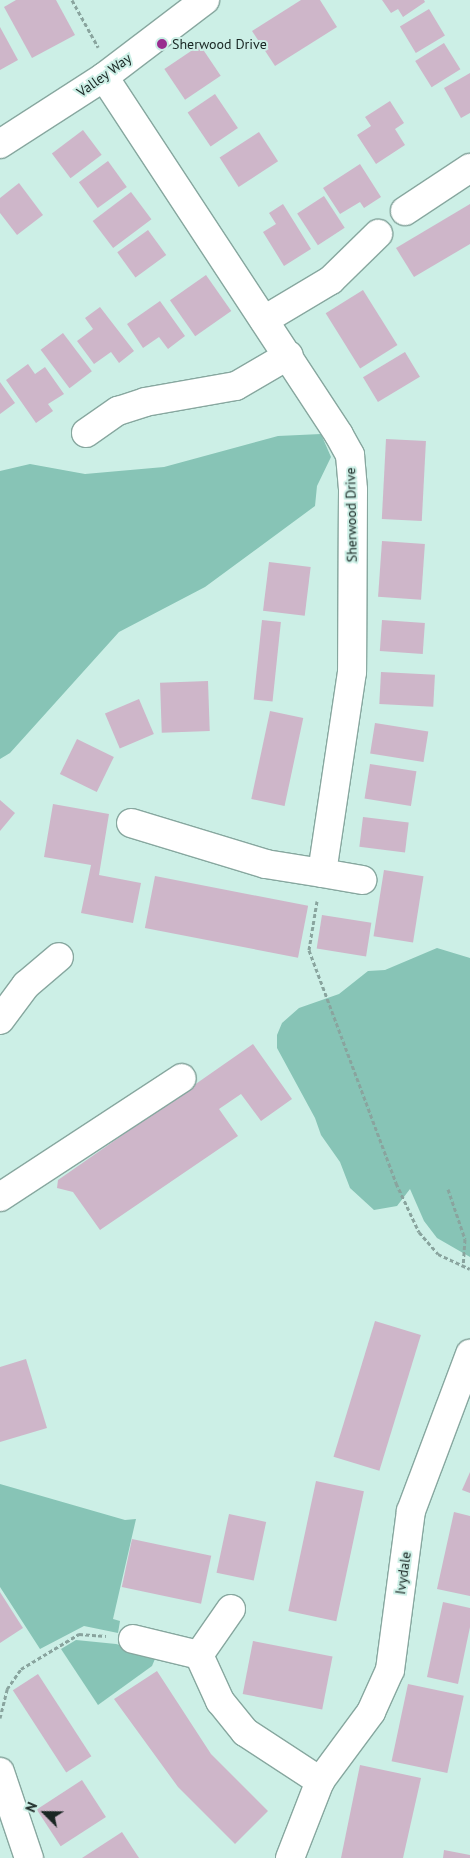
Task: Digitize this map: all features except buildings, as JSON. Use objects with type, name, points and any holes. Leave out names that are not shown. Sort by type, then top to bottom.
[{"type":"street","name":"Valley Way","points":[[0,144],[108,74],[205,0]]},
{"type":"street","name":"Sherwood Drive","points":[[108,74],[264,320],[289,355],[350,455],[353,490],[352,672],[322,873]]},
{"type":"street","points":[[404,210],[470,168]]},
{"type":"street","points":[[264,320],[331,280],[378,234]]},
{"type":"street","points":[[86,433],[118,410],[145,402],[236,386],[289,355]]},
{"type":"street","points":[[131,823],[266,864],[362,880]]},
{"type":"street","points":[[0,1020],[26,985],[59,957]]},
{"type":"street","points":[[0,1197],[182,1078]]},
{"type":"street","name":"Ivydale","points":[[290,1858],[320,1781],[371,1712],[390,1670],[411,1511],[470,1354]]},
{"type":"street","points":[[199,1655],[231,1609]]},
{"type":"street","points":[[133,1639],[199,1655]]},
{"type":"street","points":[[199,1655],[220,1701],[245,1732],[320,1781]]},
{"type":"street","points":[[0,1772],[4,1802],[29,1858]]},
{"type":"path","points":[[72,0],[108,74]]},
{"type":"path","points":[[322,873],[309,950],[320,987],[396,1183],[419,1232],[438,1254],[463,1268],[470,1269]]},
{"type":"path","points":[[448,1189],[465,1239],[463,1268]]},
{"type":"path","points":[[0,1718],[7,1689],[21,1669],[33,1661],[80,1634],[96,1633],[123,1642],[133,1639]]},
{"type":"green space","points":[[321,434],[331,457],[317,486],[315,506],[205,587],[119,632],[10,753],[0,759],[0,471],[30,464],[85,474],[164,467],[278,436]]},
{"type":"green space","points":[[437,948],[470,958],[470,1257],[437,1238],[424,1221],[410,1189],[397,1206],[374,1210],[350,1188],[340,1162],[321,1135],[315,1118],[277,1048],[277,1035],[282,1023],[299,1008],[339,994],[368,971],[385,970]]},
{"type":"green space","points":[[0,1484],[125,1520],[136,1519],[113,1619],[120,1621],[118,1633],[84,1626],[40,1649],[0,1587]]},
{"type":"green space","points":[[76,1640],[116,1644],[157,1654],[152,1666],[98,1705],[61,1649]]},
{"type":"place","name":"Sherwood Drive","points":[[162,44]]}]
